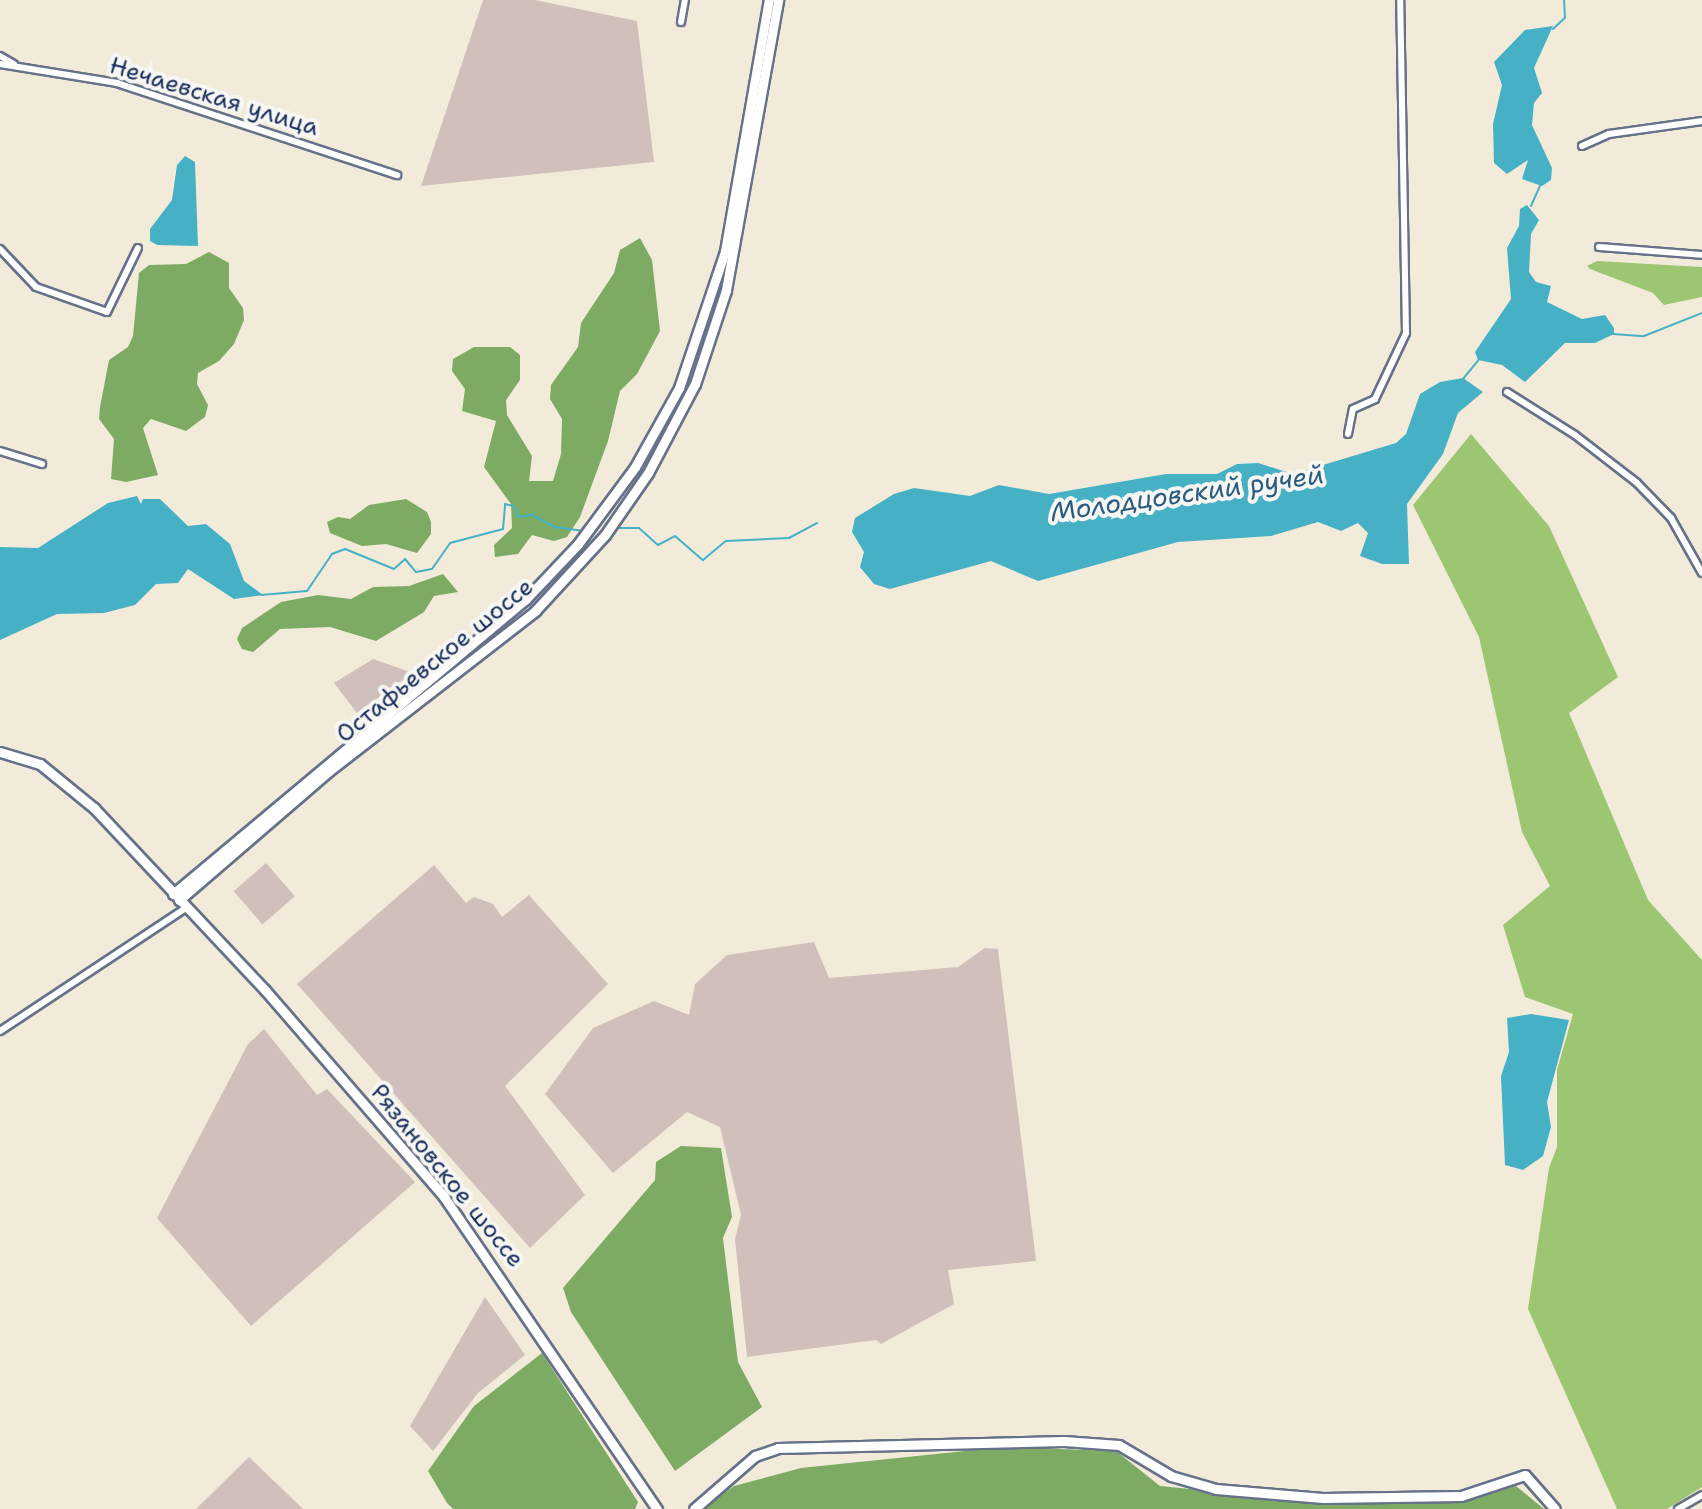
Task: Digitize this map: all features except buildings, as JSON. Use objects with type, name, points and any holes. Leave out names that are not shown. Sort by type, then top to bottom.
[{"type":"main road","name":"Остафьевское шоссе","points":[[179,901],[525,600],[578,544],[635,467],[679,388],[725,251],[769,0]]},
{"type":"main road","name":"Остафьевское шоссе","points":[[179,901],[329,771],[535,611],[605,535],[648,473],[695,384],[714,334],[735,251],[778,0]]},
{"type":"main road","name":"Рязановское шоссе","points":[[0,752],[40,764],[57,776],[265,990],[444,1197],[657,1509]]},
{"type":"main road","points":[[694,1509],[755,1456],[778,1448],[1064,1441],[1119,1445],[1171,1476],[1216,1489],[1323,1498],[1461,1496],[1525,1475],[1555,1509]]},
{"type":"street","points":[[681,22],[685,0]]},
{"type":"street","points":[[1348,434],[1353,409],[1375,399],[1406,333],[1400,0]]},
{"type":"street","name":"Нечаевская улица","points":[[0,56],[17,66]]},
{"type":"street","name":"Нечаевская улица","points":[[0,64],[117,83],[397,175]]},
{"type":"street","points":[[1582,146],[1609,134],[1702,121]]},
{"type":"street","points":[[1599,247],[1702,255]]},
{"type":"street","points":[[0,249],[36,287],[107,312],[138,248]]},
{"type":"street","points":[[1507,392],[1575,435],[1637,483],[1671,518],[1702,573]]},
{"type":"street","points":[[0,451],[42,464]]},
{"type":"street","points":[[0,1031],[179,901]]},
{"type":"street","points":[[1678,1509],[1702,1495]]},
{"type":"shaded area","points":[[483,0],[535,0],[637,21],[654,162],[421,186]]},
{"type":"shaded area","points":[[373,659],[413,673],[357,713],[334,683]]},
{"type":"shaded area","points":[[266,863],[295,896],[262,924],[234,891]]},
{"type":"shaded area","points":[[434,865],[466,903],[474,897],[493,904],[502,917],[529,895],[608,984],[505,1086],[585,1195],[530,1248],[297,984]]},
{"type":"shaded area","points":[[814,942],[829,978],[958,967],[985,948],[998,949],[1036,1261],[948,1270],[954,1304],[881,1344],[876,1340],[747,1357],[735,1239],[741,1215],[720,1127],[687,1112],[613,1173],[545,1094],[593,1028],[654,1001],[689,1015],[695,984],[727,955]]},
{"type":"shaded area","points":[[264,1029],[317,1095],[327,1089],[415,1182],[251,1326],[157,1218],[248,1044]]},
{"type":"shaded area","points":[[485,1297],[525,1355],[478,1393],[433,1451],[410,1426]]},
{"type":"shaded area","points":[[249,1457],[303,1509],[196,1509]]},
{"type":"green space","points":[[640,238],[652,260],[660,331],[637,374],[620,391],[608,441],[580,517],[567,537],[554,541],[532,535],[518,554],[495,557],[494,545],[512,528],[511,504],[484,467],[496,421],[462,411],[465,389],[452,371],[453,359],[474,347],[510,347],[520,355],[520,380],[506,400],[507,415],[532,456],[529,481],[553,481],[561,454],[562,419],[550,399],[551,385],[578,347],[581,323],[614,273],[620,250]]},
{"type":"green space","points":[[209,252],[229,263],[229,288],[243,308],[244,320],[234,344],[219,361],[198,373],[197,384],[208,405],[205,417],[186,431],[151,419],[143,428],[158,475],[126,482],[111,479],[114,439],[99,419],[100,407],[109,360],[128,347],[133,336],[139,273],[149,265],[186,264]]},
{"type":"green space","points":[[1597,261],[1702,267],[1702,297],[1664,305],[1653,293],[1587,266]]},
{"type":"green space","points":[[1471,434],[1549,526],[1618,677],[1569,713],[1648,900],[1702,960],[1702,1487],[1667,1509],[1617,1509],[1528,1309],[1549,1168],[1557,1147],[1557,1070],[1573,1014],[1525,997],[1503,925],[1550,886],[1522,832],[1479,637],[1413,505]]},
{"type":"green space","points":[[406,499],[427,512],[431,522],[431,534],[417,553],[386,544],[362,546],[330,533],[327,522],[338,517],[350,519],[369,505]]},
{"type":"green space","points":[[443,574],[458,592],[434,596],[424,612],[376,641],[330,627],[280,629],[253,652],[242,649],[237,639],[242,628],[281,602],[318,595],[351,599],[373,587],[409,586]]},
{"type":"green space","points":[[681,1146],[721,1148],[732,1217],[723,1238],[738,1362],[762,1407],[675,1471],[571,1312],[563,1288],[655,1180],[656,1162]]},
{"type":"green space","points":[[542,1353],[638,1502],[635,1509],[453,1509],[447,1503],[428,1471],[474,1406]]},
{"type":"green space","points":[[1004,1447],[1116,1451],[1160,1486],[1272,1497],[1451,1501],[1516,1486],[1544,1509],[702,1509],[734,1486],[801,1468]]},
{"type":"water","points":[[1553,26],[1534,68],[1542,93],[1534,103],[1532,125],[1552,168],[1551,180],[1542,186],[1522,179],[1528,160],[1507,174],[1494,163],[1493,124],[1502,85],[1494,62],[1525,30]]},
{"type":"water","points":[[185,156],[195,162],[198,246],[157,245],[150,241],[150,229],[172,200],[177,165]]},
{"type":"water","points":[[1527,205],[1539,220],[1531,234],[1529,272],[1536,282],[1551,286],[1547,302],[1582,319],[1605,315],[1614,328],[1614,334],[1595,343],[1565,343],[1525,382],[1502,365],[1478,360],[1475,352],[1511,299],[1507,248],[1519,226],[1520,209]]},
{"type":"water","points":[[1463,378],[1483,392],[1458,413],[1443,454],[1407,504],[1409,564],[1382,564],[1360,556],[1368,533],[1358,523],[1341,531],[1318,522],[1271,536],[1178,542],[1038,581],[991,561],[890,589],[874,584],[860,567],[864,552],[852,532],[855,518],[894,494],[914,488],[970,496],[999,485],[1049,494],[1166,474],[1217,474],[1237,464],[1258,463],[1293,474],[1396,443],[1406,434],[1420,394],[1440,382]]},
{"type":"water","points":[[137,496],[141,504],[143,499],[160,499],[188,526],[206,524],[230,544],[244,581],[263,595],[234,599],[188,569],[178,583],[156,584],[135,605],[104,613],[57,614],[0,640],[0,547],[38,548],[108,503]]},
{"type":"water","points":[[1531,1014],[1569,1020],[1547,1102],[1551,1127],[1543,1156],[1523,1170],[1505,1165],[1501,1076],[1509,1052],[1507,1018]]},
{"type":"waterway","name":"Молодцовский ручей","points":[[1553,29],[1565,18],[1564,0]]},
{"type":"waterway","name":"Молодцовский ручей","points":[[1531,206],[1540,186]]},
{"type":"waterway","points":[[1613,334],[1644,336],[1702,313]]},
{"type":"waterway","name":"Молодцовский ручей","points":[[1463,379],[1479,359]]},
{"type":"waterway","name":"Молодцовский ручей","points":[[261,595],[307,591],[332,554],[345,549],[394,569],[405,559],[416,572],[432,569],[450,543],[503,529],[505,504],[514,506],[518,517],[532,515],[555,527],[582,531]]},
{"type":"waterway","name":"Молодцовский ручей","points":[[616,528],[639,528],[658,545],[675,536],[703,560],[726,541],[789,538],[817,523]]}]
